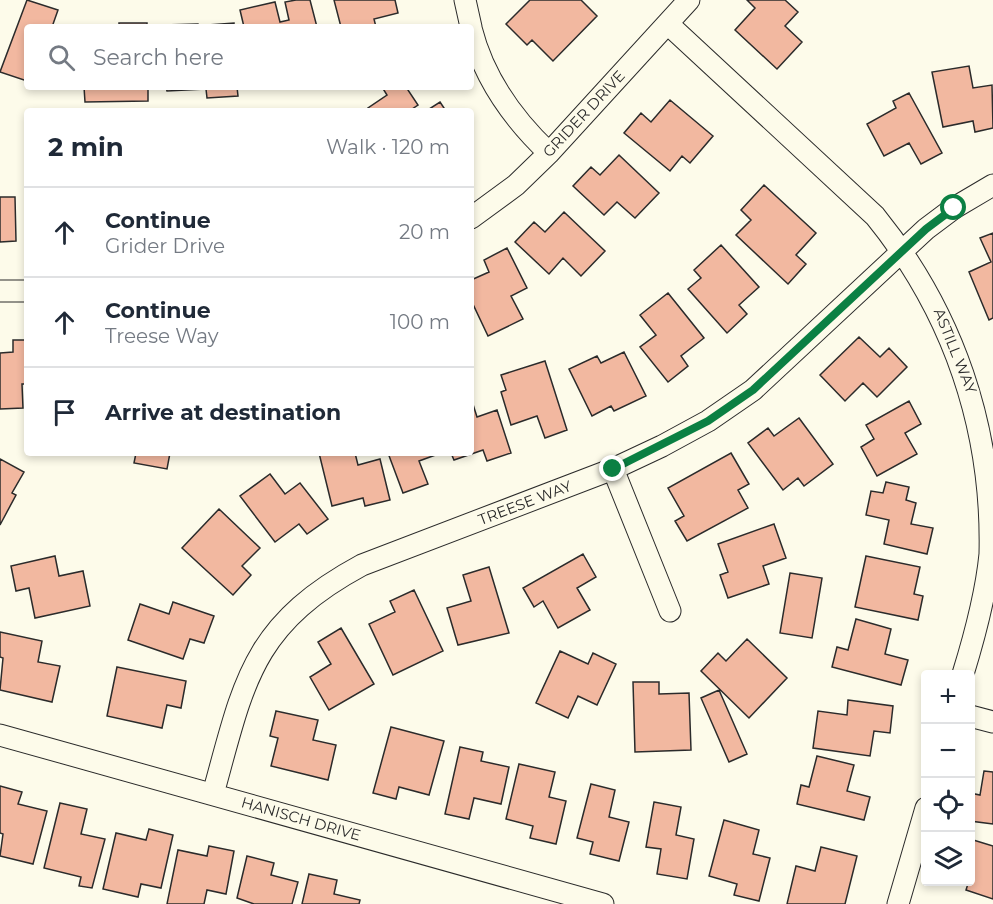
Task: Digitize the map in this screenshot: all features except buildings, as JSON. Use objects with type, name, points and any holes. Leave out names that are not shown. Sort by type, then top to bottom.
[{"type":"street","points":[[465,0],[470,24]]},
{"type":"street","name":"GRIDER DRIVE","points":[[474,216],[516,185],[549,153],[689,0]]},
{"type":"street","name":"ASTILL WAY","points":[[668,24],[875,216],[903,251],[940,309],[961,356],[986,441],[992,481],[990,554],[977,628],[964,670]]},
{"type":"street","points":[[474,37],[484,65],[502,96],[531,136],[549,153]]},
{"type":"street","points":[[903,251],[954,208],[993,185]]},
{"type":"street","name":"TREESE WAY","points":[[213,794],[238,703],[251,669],[269,638],[296,609],[324,586],[362,566],[613,469],[708,421],[753,390],[903,251]]},
{"type":"street","points":[[0,291],[24,291]]},
{"type":"street","points":[[613,469],[670,611]]},
{"type":"street","points":[[975,717],[993,722]]},
{"type":"street","name":"HANISCH DRIVE","points":[[0,735],[603,904]]},
{"type":"street","points":[[898,904],[921,825]]},
{"type":"route","points":[[613,469],[708,421],[753,390],[926,229],[954,208]]}]
